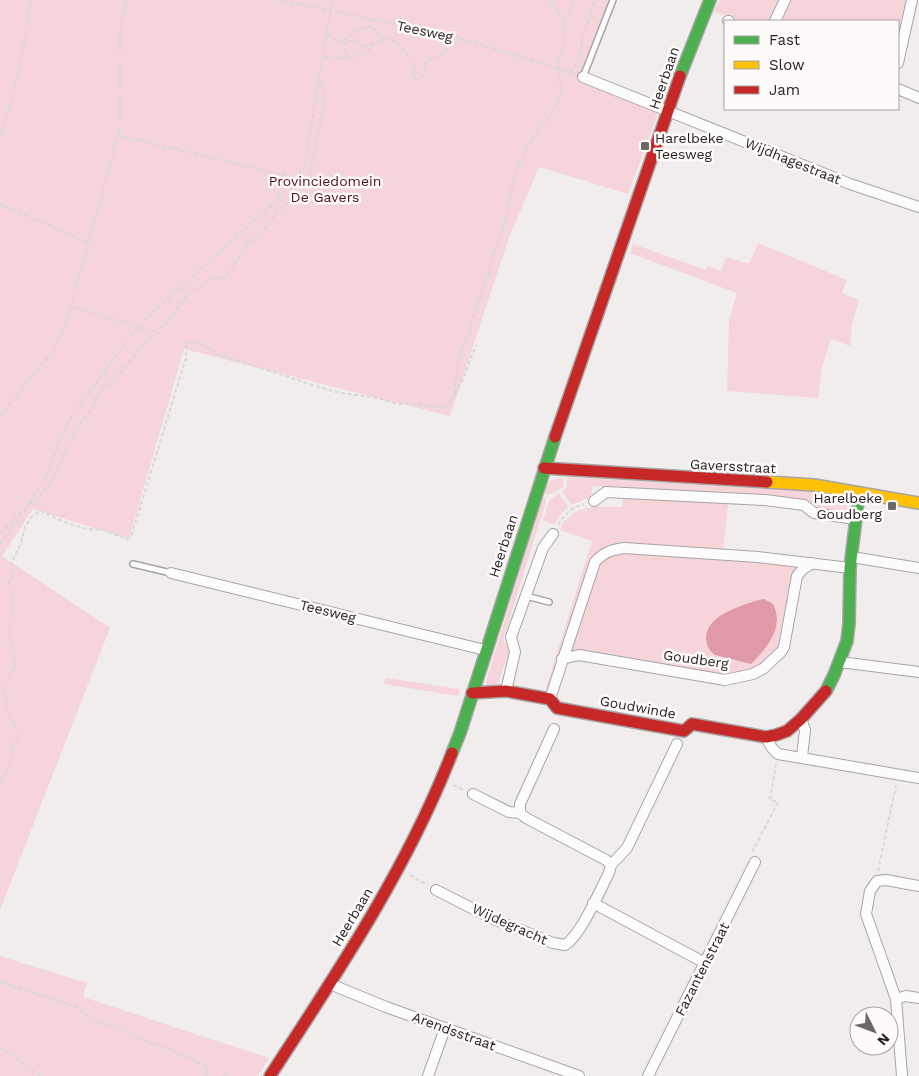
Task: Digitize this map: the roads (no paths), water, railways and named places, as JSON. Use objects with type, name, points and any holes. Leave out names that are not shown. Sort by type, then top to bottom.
[{"type":"street","name":"Heerbaan","points":[[270,1076],[330,984],[398,870],[442,779],[460,733],[544,468],[699,26],[710,0]]},
{"type":"street","points":[[775,20],[785,0]]},
{"type":"street","points":[[899,58],[912,0]]},
{"type":"street","points":[[581,76],[669,111]]},
{"type":"street","points":[[899,88],[919,98]]},
{"type":"street","name":"Wijdhagestraat","points":[[669,111],[850,184],[919,207]]},
{"type":"street","name":"Gaversstraat","points":[[544,468],[814,485],[919,503]]},
{"type":"street","points":[[594,501],[606,492],[765,500],[804,505],[814,513],[855,520]]},
{"type":"street","points":[[802,757],[804,730],[801,719],[824,692],[840,662],[847,641],[851,563],[859,493]]},
{"type":"street","points":[[506,691],[515,652],[511,637],[543,548],[553,534]]},
{"type":"street","points":[[550,699],[595,562],[602,554],[610,550],[624,548],[812,563],[851,563],[919,568]]},
{"type":"street","name":"Goudberg","points":[[562,659],[579,655],[725,680],[754,674],[764,668],[784,647],[797,576],[812,563]]},
{"type":"street","name":"Teesweg","points":[[171,573],[485,650]]},
{"type":"street","points":[[840,662],[919,672]]},
{"type":"street","name":"Goudwinde","points":[[472,693],[506,691],[550,699],[557,708],[684,731],[692,724],[766,737],[787,731],[801,719]]},
{"type":"street","points":[[554,729],[520,804],[520,812],[526,818],[606,860],[611,866]]},
{"type":"street","points":[[766,737],[778,754],[919,778]]},
{"type":"street","name":"Wijdegracht","points":[[436,890],[491,918],[553,943],[565,945],[571,941],[594,903],[611,866],[627,848],[677,744]]},
{"type":"street","points":[[473,794],[509,812],[520,812]]},
{"type":"street","name":"Fazantenstraat","points":[[648,1076],[755,862]]},
{"type":"street","points":[[902,1076],[896,999],[866,914],[870,890],[877,881],[886,880],[919,886]]},
{"type":"street","points":[[594,903],[705,963]]},
{"type":"street","name":"Arendsstraat","points":[[330,984],[444,1028],[580,1076]]},
{"type":"street","points":[[896,999],[906,996],[919,998]]},
{"type":"street","points":[[428,1076],[444,1028]]},
{"type":"lane","points":[[581,76],[613,0]]},
{"type":"lane","points":[[134,564],[171,573]]},
{"type":"lane","points":[[526,596],[549,602]]},
{"type":"place","name":"Harelbeke Teesweg","points":[[645,146]]},
{"type":"place","name":"Harelbeke Goudberg","points":[[892,506]]},
{"type":"park label","name":"Provinciedomein De Gavers","points":[[325,190]]}]
